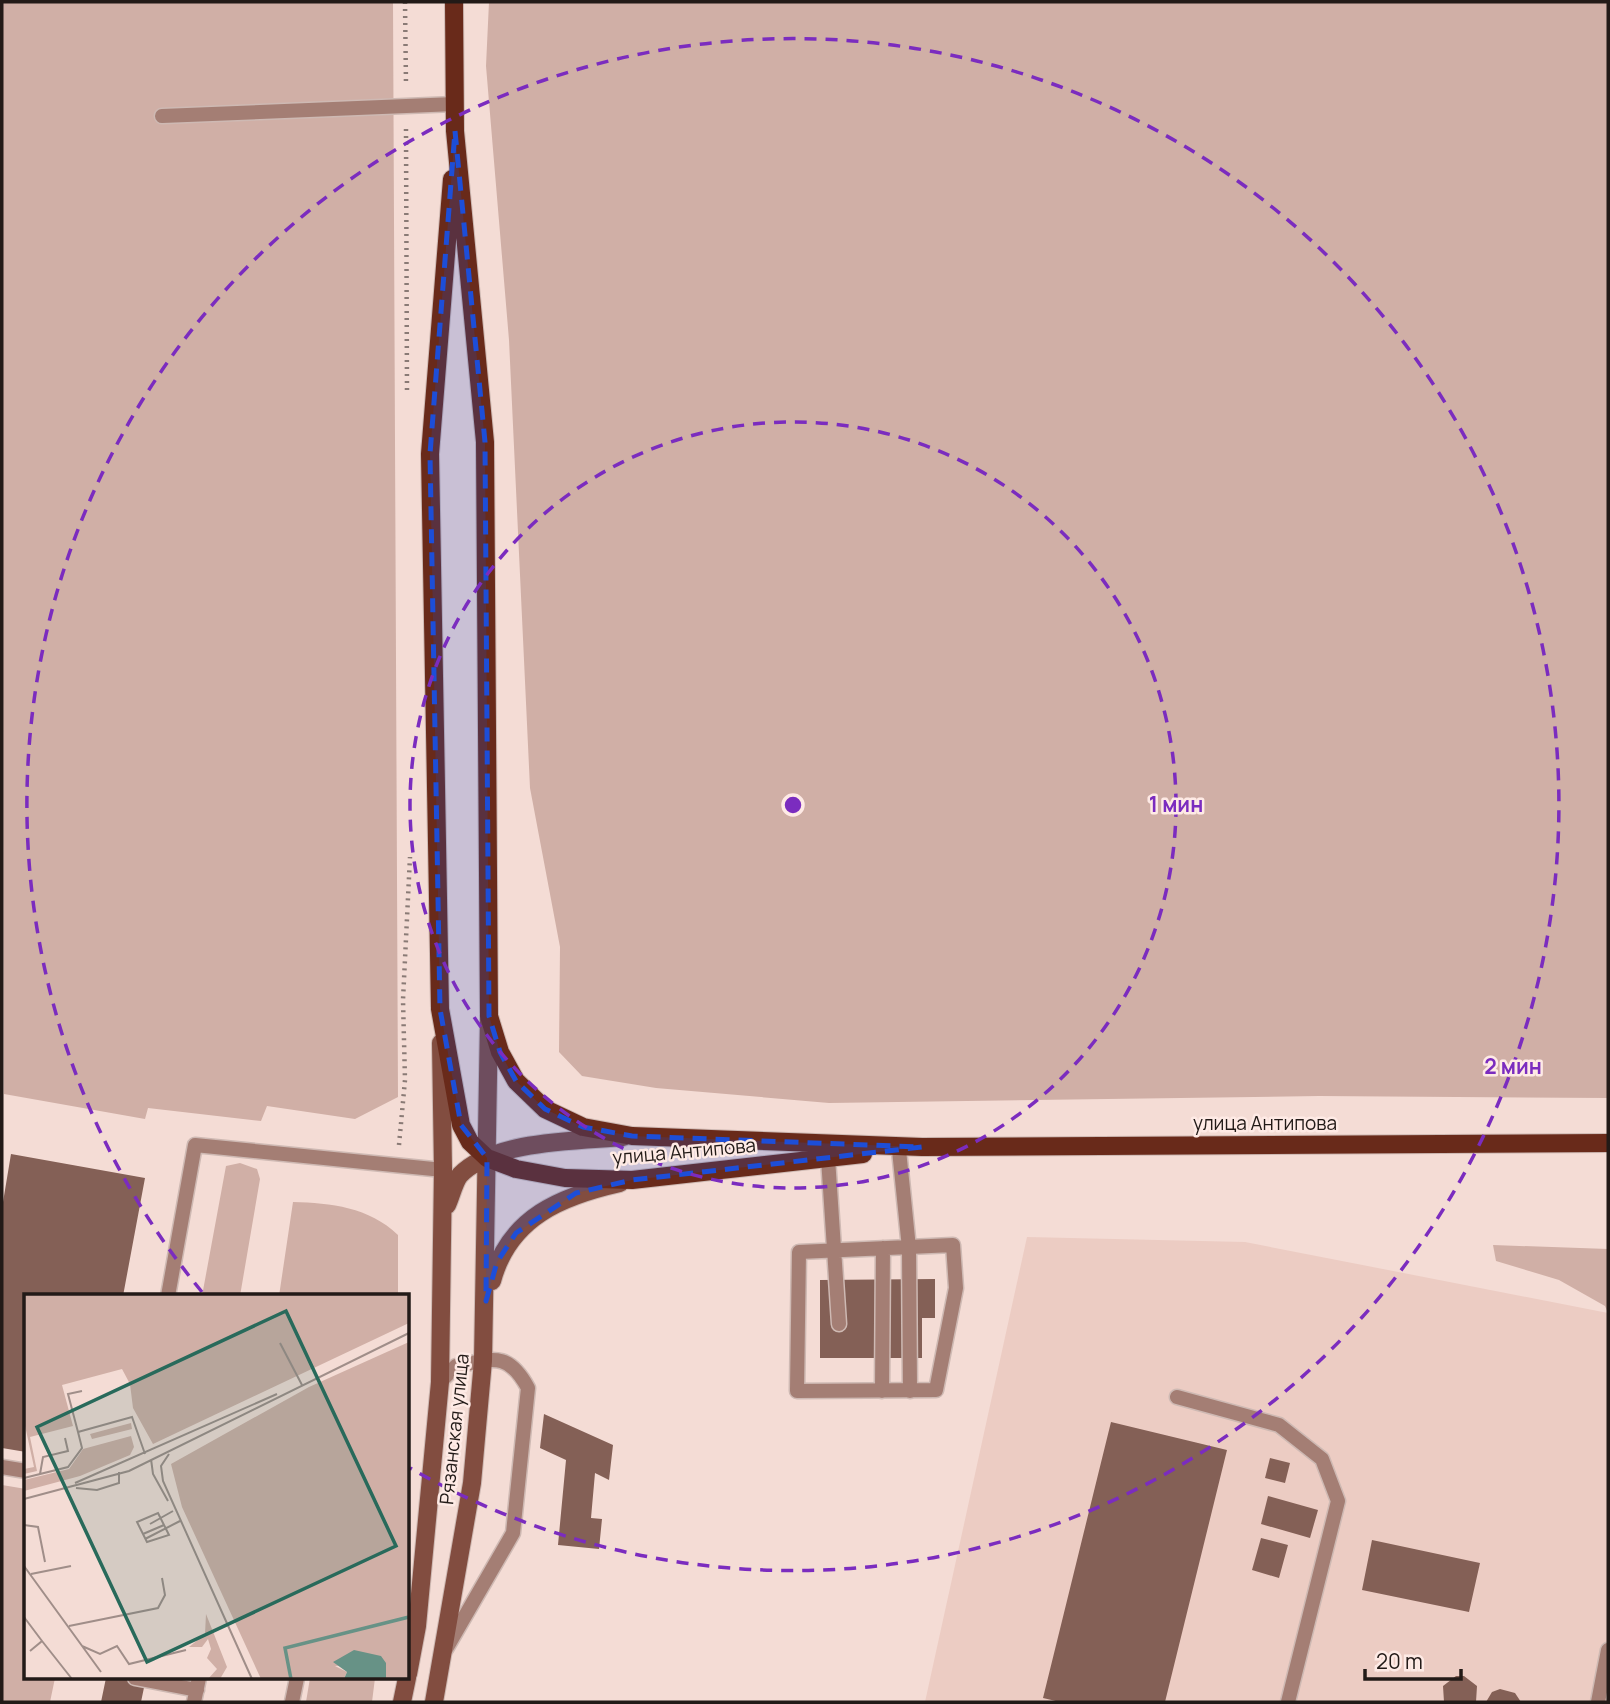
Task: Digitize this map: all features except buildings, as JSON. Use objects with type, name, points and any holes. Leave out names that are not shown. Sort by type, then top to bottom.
[{"type":"main road","points":[[454,2],[455,131],[430,454],[440,1009],[461,1125],[470,1142],[487,1158]]},
{"type":"main road","name":"улица Антипова","points":[[455,131],[485,442],[489,1016],[500,1052],[516,1081],[545,1109],[583,1127],[632,1136],[922,1147],[1608,1143]]},
{"type":"main road","name":"Рязанская улица","points":[[410,1661],[417,1626],[440,1382],[443,1170],[440,1009]]},
{"type":"main road","name":"Рязанская улица","points":[[433,1702],[445,1650],[472,1483],[483,1361],[489,1016]]},
{"type":"main road","points":[[443,1215],[459,1176],[487,1158],[533,1145],[632,1136]]},
{"type":"main road","name":"улица Антипова","points":[[487,1158],[516,1168],[565,1178],[632,1180],[922,1147]]},
{"type":"main road","points":[[486,1301],[497,1262],[516,1233],[541,1212],[576,1193],[632,1180]]},
{"type":"main road","name":"Рязанская улица","points":[[402,1702],[406,1680]]},
{"type":"lane","points":[[162,116],[455,104]]},
{"type":"lane","points":[[168,1294],[195,1145],[443,1170]]},
{"type":"lane","points":[[899,1150],[909,1248],[910,1391]]},
{"type":"lane","points":[[828,1158],[839,1324]]},
{"type":"lane","points":[[953,1245],[956,1288],[936,1390],[797,1391],[799,1252],[883,1248],[953,1245]]},
{"type":"lane","points":[[882,1391],[883,1248]]},
{"type":"lane","points":[[440,1382],[456,1366],[483,1361],[504,1361],[517,1368],[528,1388],[513,1533],[445,1650]]},
{"type":"lane","points":[[1177,1397],[1279,1425],[1322,1459],[1338,1501],[1288,1702]]},
{"type":"lane","points":[[2,1467],[24,1471]]},
{"type":"lane","points":[[1598,1702],[1608,1650]]},
{"type":"lane","points":[[145,1680],[196,1690]]},
{"type":"lane","points":[[292,1702],[297,1680]]},
{"type":"highlighted area","points":[[455,131],[485,442],[489,1016],[500,1052],[516,1081],[545,1109],[583,1127],[632,1136],[922,1147],[632,1180],[576,1193],[516,1233],[497,1262],[486,1301],[487,1158],[461,1125],[440,1009],[430,454]]},
{"type":"shaded area","points":[[2,2],[393,2],[398,1097],[355,1119],[267,1106],[261,1121],[148,1108],[145,1119],[4,1094]]},
{"type":"shaded area","points":[[489,2],[1608,2],[1608,1098],[1319,1096],[829,1103],[656,1088],[582,1076],[559,1052],[560,947],[530,788],[509,340],[486,66]]},
{"type":"shaded area","points":[[240,1163],[257,1169],[260,1179],[240,1294],[202,1294],[226,1166]]},
{"type":"shaded area","points":[[293,1202],[349,1208],[375,1218],[398,1235],[398,1294],[279,1294]]},
{"type":"shaded area","points":[[1027,1237],[1245,1242],[1608,1313],[1608,1702],[925,1702]]},
{"type":"shaded area","points":[[1493,1245],[1608,1249],[1608,1313],[1605,1306],[1559,1280],[1496,1261]]},
{"type":"shaded area","points":[[2,1485],[24,1489],[24,1680],[55,1680],[50,1702],[2,1702]]},
{"type":"shaded area","points":[[310,1680],[375,1680],[372,1702],[306,1702]]}]
